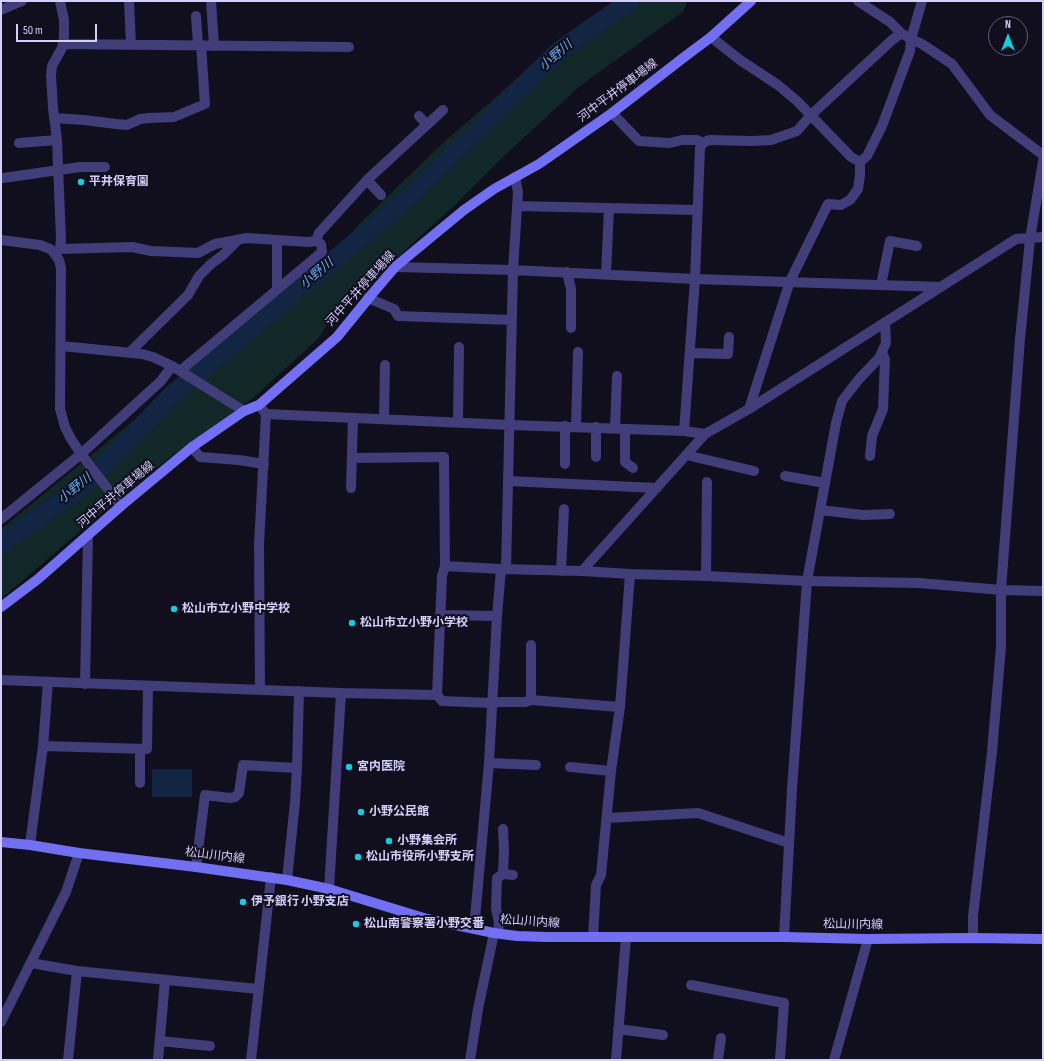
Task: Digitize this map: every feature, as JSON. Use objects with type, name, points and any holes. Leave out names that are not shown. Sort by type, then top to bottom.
[{"type":"main road","name":"河中平井停車場線","points":[[1,608],[38,579],[88,535],[118,503],[243,410],[259,405],[337,337],[368,298],[395,268],[464,210],[494,189],[539,164],[612,113],[711,37],[751,1]]},
{"type":"main road","name":"松山川内線","points":[[1,842],[271,877],[329,889],[427,919],[496,933],[546,938],[784,937],[868,939],[1043,939]]},
{"type":"street","points":[[1,10],[21,1]]},
{"type":"street","points":[[60,1],[64,20],[64,38],[62,48],[52,66],[51,75],[57,140],[61,239],[57,251],[61,268],[60,409],[71,439],[118,503]]},
{"type":"street","points":[[129,1],[131,44]]},
{"type":"street","points":[[211,1],[214,46]]},
{"type":"street","points":[[858,1],[890,22],[911,40],[922,44],[952,64],[990,115],[1043,155]]},
{"type":"street","points":[[749,409],[790,281],[828,204],[841,205],[850,200],[858,189],[860,162],[867,156],[882,126],[910,51],[911,40],[922,1]]},
{"type":"street","points":[[54,118],[127,125],[144,118],[174,116],[205,104],[196,16]]},
{"type":"street","points":[[684,431],[695,279],[700,148],[703,143],[709,140],[771,140],[797,131],[811,115],[891,40],[901,33]]},
{"type":"street","points":[[711,37],[740,60],[797,100],[850,157],[860,162]]},
{"type":"street","points":[[63,44],[349,47]]},
{"type":"street","points":[[316,241],[319,233],[367,180],[443,110]]},
{"type":"street","points":[[612,113],[639,141],[670,143],[682,140],[698,140],[703,143]]},
{"type":"street","points":[[419,116],[427,125]]},
{"type":"street","points":[[19,143],[57,140]]},
{"type":"street","points":[[973,938],[973,916],[992,752],[1001,647],[1001,590],[1016,387],[1030,239],[1043,160]]},
{"type":"street","points":[[2,178],[80,167],[105,167]]},
{"type":"street","points":[[474,929],[489,763],[497,616],[504,569],[510,425],[512,270],[518,192],[515,177]]},
{"type":"street","points":[[367,180],[381,194]]},
{"type":"street","points":[[517,206],[698,210]]},
{"type":"street","points":[[606,274],[609,208]]},
{"type":"street","points":[[1,240],[40,245],[57,251],[132,248],[151,251],[198,252],[215,244],[247,238],[308,242],[316,241],[321,244],[322,252],[178,370],[161,381],[82,455],[1,519]]},
{"type":"street","points":[[582,571],[705,434],[749,409],[1016,239],[1043,238]]},
{"type":"street","points":[[130,352],[188,295],[199,276],[238,240]]},
{"type":"street","points":[[277,240],[277,289]]},
{"type":"street","points":[[881,285],[890,241],[917,246]]},
{"type":"street","points":[[395,268],[512,270],[695,279],[941,287]]},
{"type":"street","points":[[567,272],[571,289],[571,328]]},
{"type":"street","points":[[368,298],[394,308],[398,316],[512,320]]},
{"type":"street","points":[[784,937],[807,581],[836,423],[842,402],[859,379],[879,358],[886,344],[885,322]]},
{"type":"street","points":[[690,353],[728,354],[729,337]]},
{"type":"street","points":[[61,346],[130,352],[153,357],[178,370],[243,410]]},
{"type":"street","points":[[458,422],[459,347]]},
{"type":"street","points":[[576,426],[578,352]]},
{"type":"street","points":[[870,456],[872,436],[883,409],[885,360],[882,352]]},
{"type":"street","points":[[384,419],[386,365]]},
{"type":"street","points":[[617,376],[620,429],[625,462],[633,468]]},
{"type":"street","points":[[259,405],[266,414],[260,544],[260,690]]},
{"type":"street","points":[[266,414],[510,425],[576,426],[684,431],[705,434]]},
{"type":"street","points":[[351,488],[353,418]]},
{"type":"street","points":[[565,426],[565,464]]},
{"type":"street","points":[[596,427],[596,457]]},
{"type":"street","points":[[192,447],[200,457],[264,464]]},
{"type":"street","points":[[686,455],[754,471]]},
{"type":"street","points":[[352,458],[444,457],[445,566],[442,576],[437,695],[442,701],[492,703],[525,702],[531,700],[620,707]]},
{"type":"street","points":[[785,476],[825,483]]},
{"type":"street","points":[[508,481],[657,488]]},
{"type":"street","points":[[706,576],[707,482]]},
{"type":"street","points":[[561,571],[564,509]]},
{"type":"street","points":[[820,510],[863,515],[890,514]]},
{"type":"street","points":[[85,684],[88,535]]},
{"type":"street","points":[[445,566],[807,581],[919,583],[1001,590],[1043,591]]},
{"type":"street","points":[[593,937],[596,885],[601,875],[620,707],[630,574]]},
{"type":"street","points":[[440,615],[497,616]]},
{"type":"street","points":[[531,645],[531,700]]},
{"type":"street","points":[[1,680],[341,693],[437,695]]},
{"type":"street","points":[[30,845],[43,746],[48,682]]},
{"type":"street","points":[[43,746],[147,749],[148,686]]},
{"type":"street","points":[[288,880],[297,768],[299,691]]},
{"type":"street","points":[[329,889],[341,693]]},
{"type":"street","points":[[140,749],[140,783]]},
{"type":"street","points":[[489,763],[536,765]]},
{"type":"street","points":[[196,867],[205,795],[230,798],[235,797],[239,793],[242,765],[297,768]]},
{"type":"street","points":[[570,767],[612,770]]},
{"type":"street","points":[[607,818],[698,813],[790,843]]},
{"type":"street","points":[[470,1060],[478,1009],[499,923],[496,908],[497,878],[508,874],[504,850],[503,829]]},
{"type":"street","points":[[1,1022],[66,892],[79,853]]},
{"type":"street","points":[[251,1060],[271,877]]},
{"type":"street","points":[[616,1060],[626,937]]},
{"type":"street","points":[[834,1060],[868,939]]},
{"type":"street","points":[[31,963],[77,971],[258,989]]},
{"type":"street","points":[[68,1060],[77,971]]},
{"type":"street","points":[[158,1060],[165,980]]},
{"type":"street","points":[[691,985],[784,1003],[780,1060]]},
{"type":"street","points":[[618,1029],[664,1035]]},
{"type":"street","points":[[718,1060],[721,1038]]},
{"type":"street","points":[[160,1041],[210,1046]]},
{"type":"green space","points":[[616,1],[687,1],[684,11],[580,86],[504,156],[455,205],[380,273],[362,296],[353,298],[332,316],[319,338],[253,398],[169,458],[105,510],[1,599],[1,529],[183,380],[253,319],[335,254],[358,225],[446,140],[544,53],[559,45]]},
{"type":"water","points":[[152,769],[192,769],[192,797],[152,797]]},
{"type":"waterway","name":"小野川","points":[[1,544],[83,486],[174,393],[406,200],[560,50],[630,1]]},
{"type":"place","name":"平井保育園","points":[[81,182]]},
{"type":"place","name":"松山市立小野中学校","points":[[174,609]]},
{"type":"place","name":"松山市立小野小学校","points":[[352,623]]},
{"type":"place","name":"宮内医院","points":[[349,767]]},
{"type":"place","name":"小野公民館","points":[[361,812]]},
{"type":"place","name":"小野集会所","points":[[389,841]]},
{"type":"place","name":"松山市役所小野支所","points":[[358,857]]},
{"type":"place","name":"伊予銀行 小野支店","points":[[243,902]]},
{"type":"place","name":"松山南警察署小野交番","points":[[356,924]]}]
